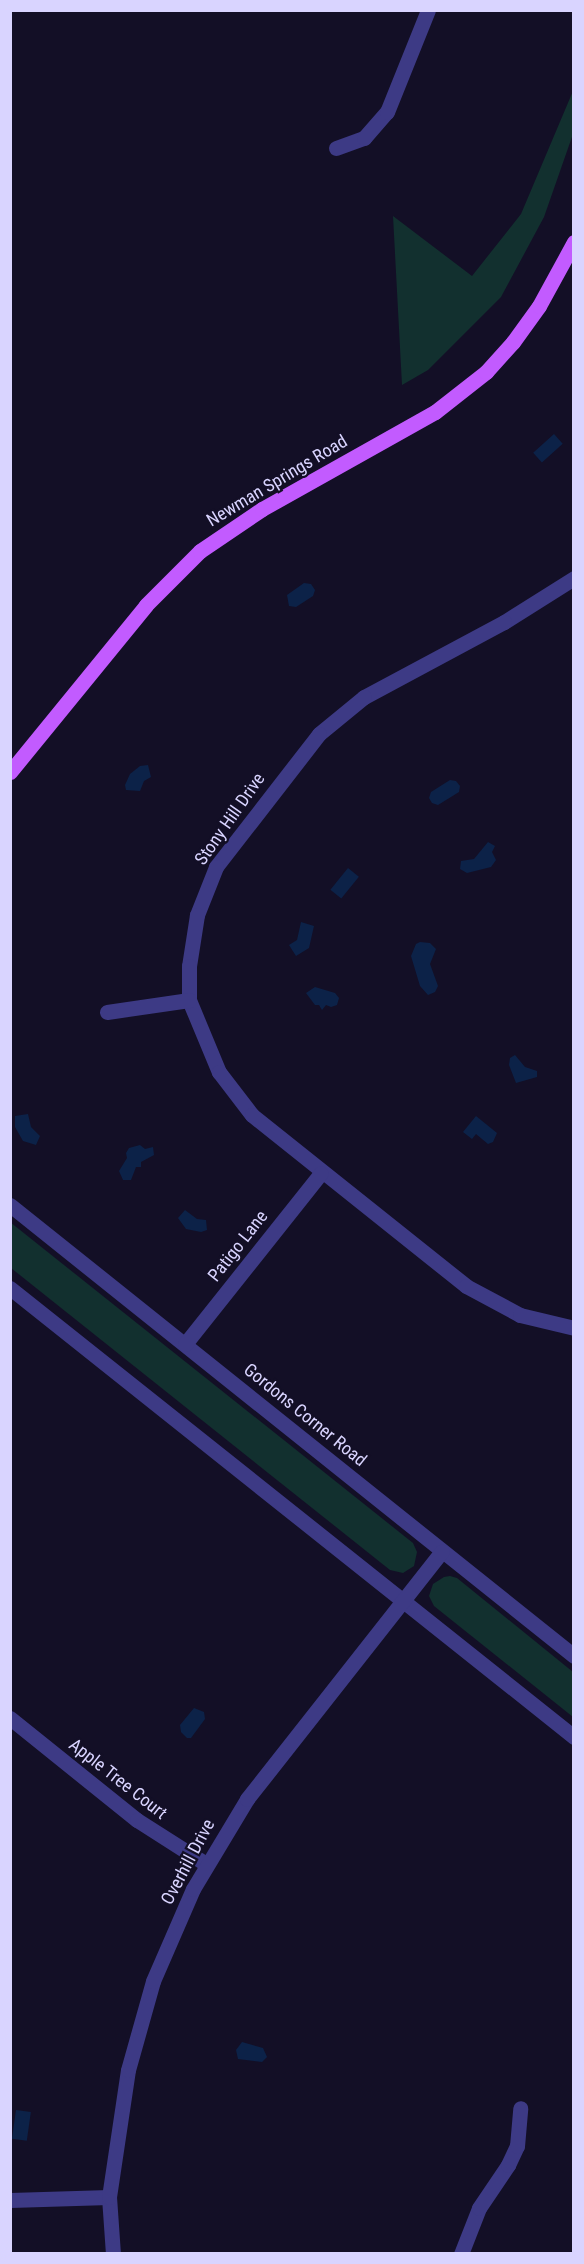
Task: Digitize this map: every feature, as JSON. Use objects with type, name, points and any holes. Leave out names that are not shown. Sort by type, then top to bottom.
[{"type":"main road","name":"Newman Springs Road","points":[[10,772],[146,605],[200,551],[262,508],[435,412],[486,372],[513,342],[539,306],[573,242]]},
{"type":"street","points":[[336,148],[364,138],[387,112],[428,10]]},
{"type":"street","name":"Stony Hill Drive","points":[[573,578],[504,622],[364,697],[319,734],[216,867],[197,915],[189,966],[189,1000],[206,1046],[227,1085],[252,1115],[321,1173],[466,1286],[520,1315],[573,1328]]},
{"type":"street","points":[[107,1012],[189,1000]]},
{"type":"street","name":"Patigo Lane","points":[[185,1344],[321,1173]]},
{"type":"street","name":"Gordons Corner Road","points":[[10,1205],[573,1656]]},
{"type":"street","points":[[10,1288],[573,1737]]},
{"type":"street","name":"Overhill Drive","points":[[112,2253],[110,2197],[120,2115],[137,2035],[168,1945],[206,1864],[247,1799],[274,1762],[442,1551]]},
{"type":"street","name":"Apple Tree Court","points":[[10,1718],[137,1820],[206,1864]]},
{"type":"street","points":[[461,2253],[479,2208],[508,2165],[517,2146],[520,2108]]},
{"type":"street","points":[[10,2200],[110,2197]]},
{"type":"green space","points":[[573,91],[573,134],[544,217],[501,297],[428,370],[402,385],[393,216],[472,276],[521,214]]},
{"type":"green space","points":[[10,1222],[413,1543],[417,1552],[414,1566],[403,1573],[390,1570],[11,1268]]},
{"type":"green space","points":[[450,1576],[457,1578],[573,1672],[573,1717],[434,1606],[429,1596],[433,1584]]},
{"type":"water","points":[[554,434],[563,444],[542,462],[533,453]]},
{"type":"water","points":[[304,583],[311,584],[315,590],[313,596],[296,607],[289,606],[287,595]]},
{"type":"water","points":[[148,765],[151,777],[144,781],[140,791],[126,790],[125,785],[130,774],[140,766]]},
{"type":"water","points":[[450,780],[456,781],[460,786],[459,792],[438,805],[432,803],[429,798],[431,792]]},
{"type":"water","points":[[488,842],[495,846],[492,852],[496,860],[491,867],[467,873],[460,869],[461,861],[474,859]]},
{"type":"water","points":[[348,868],[359,877],[341,899],[330,890]]},
{"type":"water","points":[[301,922],[314,926],[309,948],[296,956],[289,945],[297,940]]},
{"type":"water","points":[[430,943],[436,949],[430,964],[438,986],[435,992],[428,995],[420,986],[411,956],[416,944]]},
{"type":"water","points":[[315,987],[335,993],[339,998],[337,1005],[331,1007],[326,1005],[322,1010],[319,1005],[315,1005],[306,993]]},
{"type":"water","points":[[515,1055],[525,1067],[537,1071],[537,1077],[516,1083],[509,1065],[510,1058]]},
{"type":"water","points":[[28,1114],[31,1127],[40,1136],[36,1145],[23,1141],[15,1127],[15,1116]]},
{"type":"water","points":[[476,1116],[497,1133],[493,1142],[488,1144],[476,1134],[472,1139],[463,1132]]},
{"type":"water","points":[[140,1145],[145,1149],[153,1147],[154,1155],[141,1162],[141,1167],[136,1167],[131,1180],[123,1180],[119,1171],[127,1158],[126,1153],[129,1148]]},
{"type":"water","points":[[185,1210],[197,1219],[206,1220],[207,1230],[201,1232],[186,1229],[178,1218]]},
{"type":"water","points":[[194,1708],[204,1712],[205,1719],[191,1738],[187,1738],[181,1732],[180,1725]]},
{"type":"water","points":[[242,2042],[263,2048],[267,2057],[262,2062],[238,2059],[236,2050]]},
{"type":"water","points":[[16,2110],[31,2112],[27,2141],[12,2139]]}]
